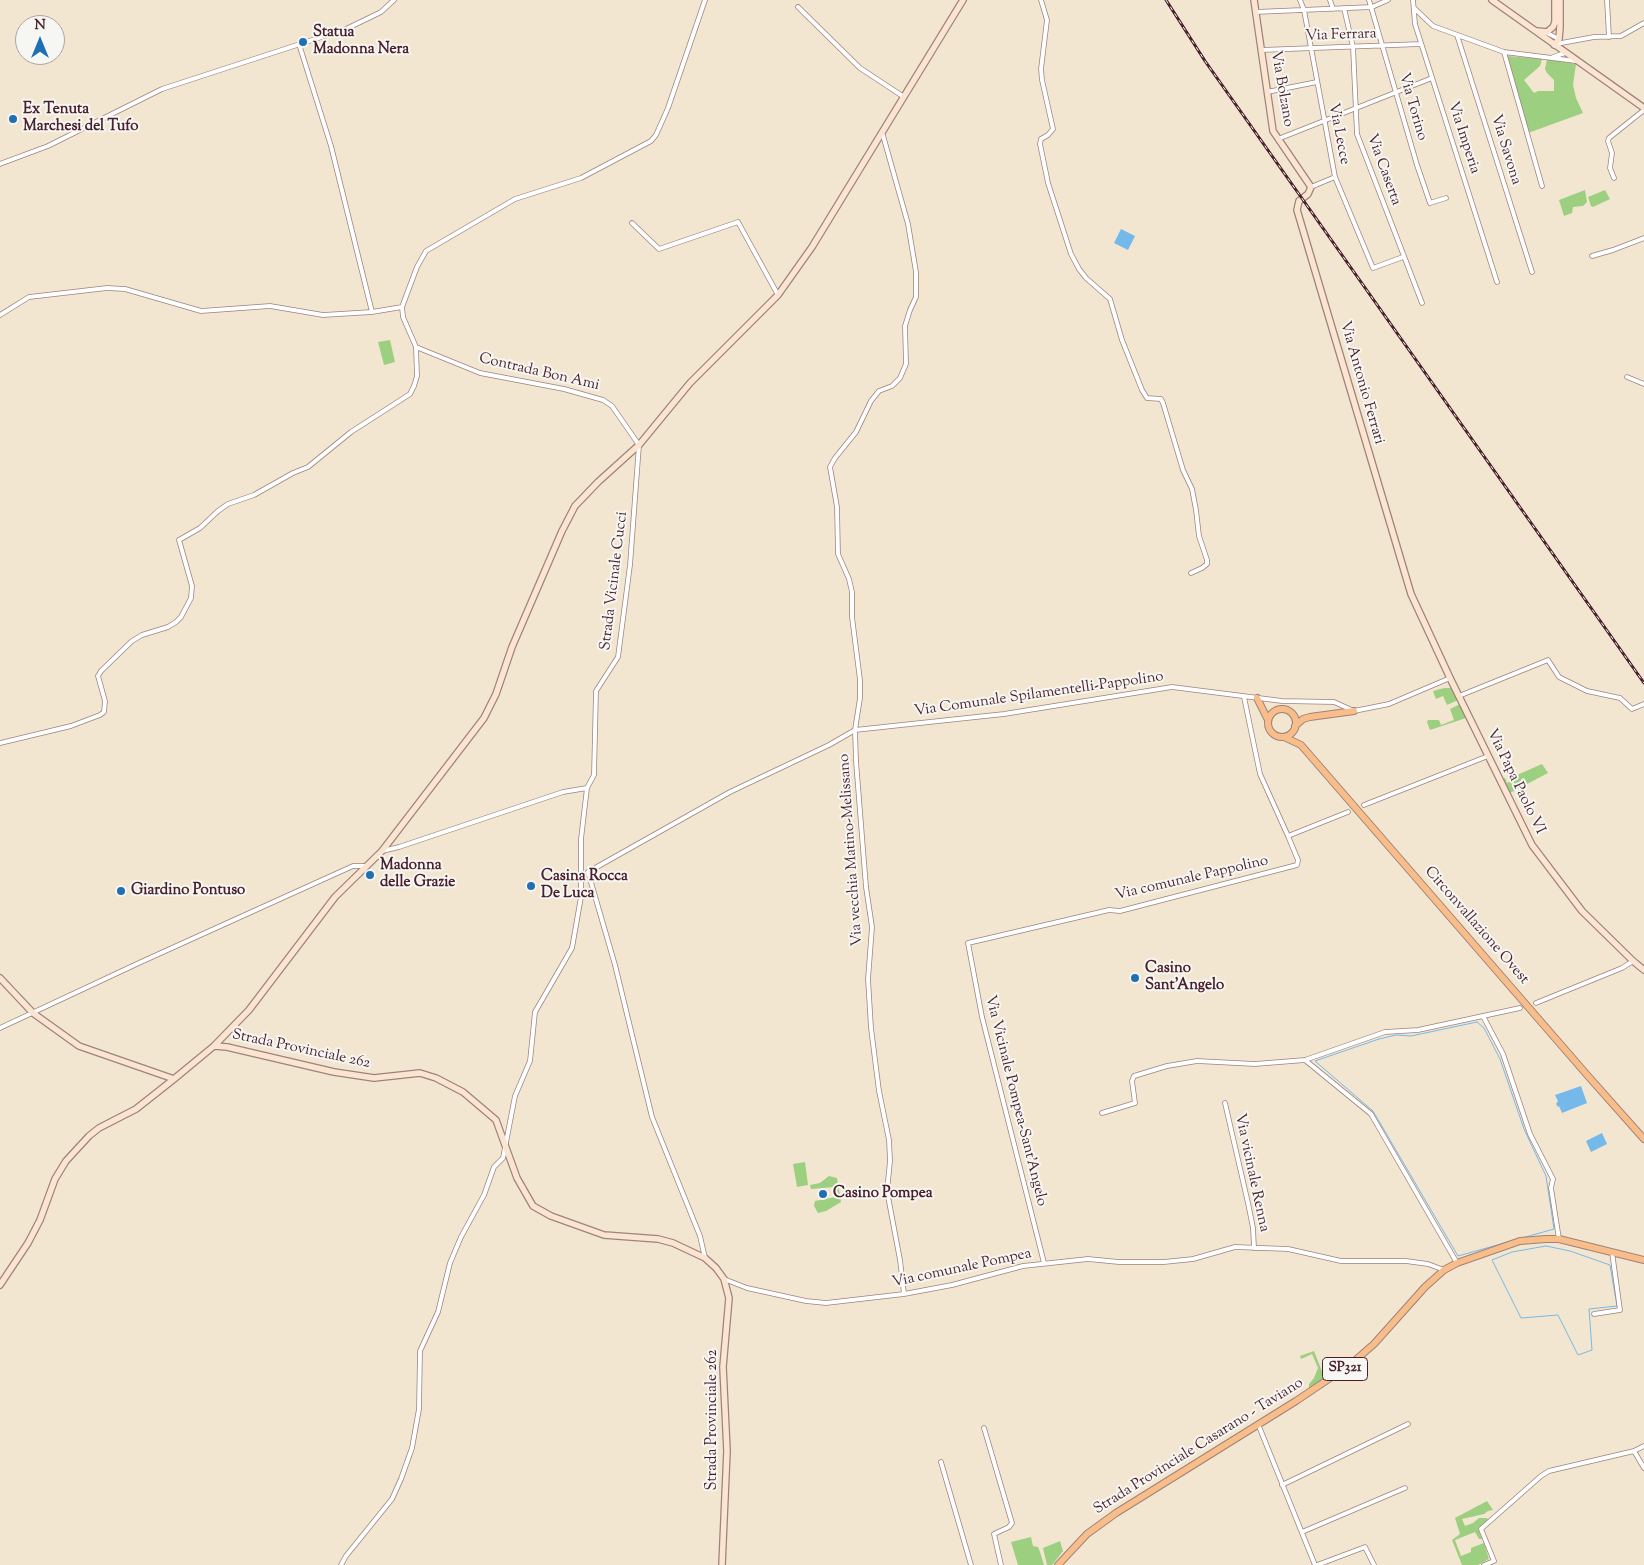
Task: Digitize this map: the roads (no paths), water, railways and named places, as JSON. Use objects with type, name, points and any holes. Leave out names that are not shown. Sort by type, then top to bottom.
[{"type":"main road","points":[[1256,698],[1268,720],[1271,732],[1284,737],[1303,719],[1354,710]]},
{"type":"main road","points":[[1260,707],[1273,712],[1282,709],[1287,710],[1293,715],[1310,717]]},
{"type":"main road","points":[[1268,720],[1273,712]]},
{"type":"main road","points":[[1293,715],[1294,728],[1301,745]]},
{"type":"main road","name":"Circonvallazione Ovest","points":[[1284,737],[1301,745],[1644,1138]]},
{"type":"main road","name":"Strada Provinciale Casarano - Taviano","points":[[1058,1565],[1087,1534],[1116,1513],[1304,1396],[1363,1355],[1425,1287],[1444,1270],[1457,1263],[1520,1241],[1534,1239],[1559,1239],[1644,1260]]},
{"type":"street","points":[[0,164],[48,146],[162,89],[346,28],[380,12],[394,0]]},
{"type":"street","points":[[0,743],[70,726],[104,712],[105,701],[98,676],[101,671],[132,641],[142,635],[168,627],[181,618],[191,598],[192,586],[179,540],[200,528],[228,504],[254,495],[293,473],[308,467],[352,432],[410,394],[417,376],[416,346],[403,317],[402,307],[417,267],[426,251],[515,199],[581,178],[651,141],[656,135],[668,108],[705,0]]},
{"type":"street","points":[[0,1285],[40,1220],[55,1179],[69,1157],[99,1128],[136,1109],[174,1079],[214,1046],[249,1010],[335,897],[382,851],[484,718],[496,694],[512,647],[562,531],[575,506],[598,482],[639,445],[690,383],[778,295],[812,247],[964,0]]},
{"type":"street","points":[[1041,0],[1047,20],[1041,69],[1042,80],[1053,128],[1048,135],[1041,138],[1040,144],[1048,183],[1071,254],[1079,269],[1086,278],[1110,299],[1122,340],[1142,390],[1147,398],[1161,399],[1163,403],[1181,462],[1192,489],[1199,536],[1208,560],[1207,564],[1202,568],[1191,573]]},
{"type":"street","name":"Via Bolzano","points":[[1254,0],[1273,131],[1311,187]]},
{"type":"street","name":"Via Lecce","points":[[1300,0],[1304,10],[1335,177],[1373,268],[1403,257]]},
{"type":"street","points":[[1330,0],[1333,9]]},
{"type":"street","name":"Via Torino","points":[[1369,0],[1430,203],[1446,198]]},
{"type":"street","points":[[1255,12],[1372,7],[1388,0]]},
{"type":"street","name":"Via Imperia","points":[[1413,0],[1415,24],[1497,282]]},
{"type":"street","points":[[1492,0],[1644,109],[1609,138],[1608,142],[1612,154],[1610,168],[1614,178]]},
{"type":"street","points":[[1544,32],[1550,30],[1554,25],[1555,0]]},
{"type":"street","points":[[1551,58],[1555,53],[1555,46],[1559,39],[1560,0]]},
{"type":"street","points":[[1607,0],[1609,37]]},
{"type":"street","points":[[798,8],[860,68],[904,97]]},
{"type":"street","name":"Via Caserta","points":[[1344,8],[1352,47],[1356,134],[1422,303]]},
{"type":"street","points":[[1414,8],[1433,26],[1504,52],[1577,61]]},
{"type":"street","points":[[1555,46],[1594,36],[1621,36],[1644,23]]},
{"type":"street","points":[[1536,31],[1544,32],[1559,39]]},
{"type":"street","name":"Via Savona","points":[[1457,34],[1532,272]]},
{"type":"street","points":[[299,44],[331,146],[372,312]]},
{"type":"street","name":"Via Ferrara","points":[[1261,50],[1421,44]]},
{"type":"street","points":[[1504,52],[1542,186]]},
{"type":"street","points":[[1551,58],[1565,53]]},
{"type":"street","points":[[1560,59],[1566,56],[1565,53]]},
{"type":"street","points":[[1278,139],[1432,78]]},
{"type":"street","points":[[1267,92],[1317,82]]},
{"type":"street","points":[[705,1258],[700,1236],[652,1117],[615,965],[588,872],[730,792],[829,745],[855,730],[860,698],[860,680],[852,617],[852,592],[849,579],[838,554],[837,507],[830,467],[834,458],[856,432],[870,401],[879,391],[892,386],[900,378],[906,364],[906,326],[910,310],[916,298],[916,272],[908,224],[882,132]]},
{"type":"street","points":[[1311,187],[1335,177]]},
{"type":"street","name":"Via Antonio Ferrari","points":[[1311,187],[1308,194],[1298,204],[1297,210],[1405,576]]},
{"type":"street","points":[[632,223],[659,249],[738,222],[778,295]]},
{"type":"street","points":[[1592,256],[1644,238]]},
{"type":"street","points":[[0,315],[29,297],[107,288],[125,289],[201,311],[270,306],[323,315],[372,312],[402,307]]},
{"type":"street","name":"Contrada Bon Ami","points":[[416,346],[480,373],[556,387],[603,400],[612,406],[639,445]]},
{"type":"street","points":[[1627,377],[1644,384]]},
{"type":"street","name":"Strada Vicinale Cucci","points":[[506,1147],[515,1096],[530,1061],[536,1012],[572,948],[581,897],[581,839],[587,788],[594,775],[596,691],[618,657],[630,565],[639,445]]},
{"type":"street","name":"Via Papa Paolo VI","points":[[1405,576],[1411,594],[1450,678],[1532,845],[1582,911],[1633,961],[1643,967]]},
{"type":"street","points":[[1459,696],[1548,660],[1559,677],[1587,691],[1620,698],[1632,709],[1644,704]]},
{"type":"street","points":[[1256,698],[1302,702],[1334,702],[1354,710],[1389,704],[1450,678]]},
{"type":"street","name":"Via Comunale Spilamentelli-Pappolino","points":[[855,730],[1004,714],[1172,688],[1256,698]]},
{"type":"street","points":[[1244,697],[1260,774],[1288,836],[1348,812]]},
{"type":"street","name":"Via vecchia Matino-Melissano","points":[[855,730],[859,814],[872,928],[868,980],[870,1028],[879,1092],[889,1140],[890,1161],[887,1190],[900,1260],[904,1294]]},
{"type":"street","points":[[1364,805],[1488,756]]},
{"type":"street","points":[[382,851],[554,795],[587,788]]},
{"type":"street","name":"Via comunale Pappolino","points":[[968,943],[1109,910],[1120,911],[1297,865],[1298,860],[1288,836]]},
{"type":"street","points":[[0,1028],[352,866],[367,866]]},
{"type":"street","name":"Via Vicinale Pompea-Sant'Angelo","points":[[968,943],[982,1017],[1044,1264]]},
{"type":"street","points":[[1536,1003],[1622,968],[1633,961]]},
{"type":"street","points":[[0,978],[33,1013],[79,1046],[174,1079]]},
{"type":"street","points":[[1102,1113],[1135,1103],[1132,1081],[1134,1076],[1167,1066],[1198,1061],[1255,1064],[1305,1060],[1385,1032],[1418,1030],[1520,1008]]},
{"type":"street","points":[[1483,1016],[1503,1054],[1530,1134],[1553,1179],[1551,1188],[1559,1239]]},
{"type":"street","name":"Strada Provinciale 262","points":[[214,1046],[227,1047],[334,1072],[374,1078],[420,1073],[436,1078],[463,1092],[496,1120],[517,1178],[533,1206],[550,1216],[604,1235],[658,1239],[673,1243],[705,1258],[716,1268],[724,1279],[729,1298],[722,1367],[728,1451],[722,1565]]},
{"type":"street","points":[[1305,1060],[1371,1114],[1457,1263]]},
{"type":"street","name":"Via vicinale Renna","points":[[1224,1103],[1248,1203],[1253,1228],[1254,1248]]},
{"type":"street","points":[[341,1565],[346,1556],[392,1499],[401,1479],[412,1448],[419,1410],[420,1351],[438,1312],[450,1264],[461,1237],[484,1195],[494,1167],[503,1158],[506,1147]]},
{"type":"street","name":"Via comunale Pompea","points":[[724,1279],[747,1288],[806,1302],[826,1303],[904,1294],[952,1285],[1023,1266],[1088,1259],[1119,1262],[1164,1262],[1192,1259],[1236,1247],[1288,1249],[1341,1260],[1406,1261],[1428,1264],[1444,1270]]},
{"type":"street","points":[[1594,1314],[1620,1310],[1612,1252]]},
{"type":"street","points":[[1258,1424],[1316,1565],[1365,1547],[1374,1565]]},
{"type":"street","points":[[1282,1484],[1408,1424]]},
{"type":"street","points":[[984,1428],[1012,1523],[1010,1527],[994,1534],[1002,1565]]},
{"type":"street","points":[[1484,1565],[1495,1563],[1481,1529],[1541,1476],[1549,1472],[1634,1451],[1644,1446]]},
{"type":"street","points":[[1634,1451],[1644,1468]]},
{"type":"street","points":[[941,1462],[971,1565]]},
{"type":"street","points":[[1302,1532],[1405,1488]]},
{"type":"water","points":[[1121,229],[1135,236],[1128,250],[1114,243]]},
{"type":"water","points":[[1581,1086],[1587,1103],[1562,1113],[1556,1104],[1558,1101],[1555,1095]]},
{"type":"water","points":[[1602,1133],[1607,1144],[1591,1152],[1586,1141]]},
{"type":"waterway","points":[[1477,1022],[1484,1028],[1500,1059],[1524,1129],[1546,1176],[1554,1229],[1458,1256],[1373,1111],[1315,1061],[1379,1039],[1396,1035],[1411,1036],[1477,1022]]},
{"type":"waterway","points":[[1546,1246],[1570,1251],[1610,1265],[1617,1306],[1589,1309],[1592,1350],[1578,1355],[1558,1315],[1521,1318],[1492,1260],[1512,1252],[1546,1246]]},
{"type":"railway","points":[[1166,0],[1205,61],[1644,683]]},
{"type":"place","name":"Statua Madonna Nera","points":[[303,42]]},
{"type":"place","name":"Ex Tenuta Marchesi del Tufo","points":[[13,119]]},
{"type":"place","name":"Madonna delle Grazie","points":[[370,875]]},
{"type":"place","name":"Casina Rocca De Luca","points":[[531,886]]},
{"type":"place","name":"Giardino Pontuso","points":[[121,891]]},
{"type":"place","name":"Casino Sant'Angelo","points":[[1135,978]]},
{"type":"place","name":"Casino Pompea","points":[[823,1194]]}]
